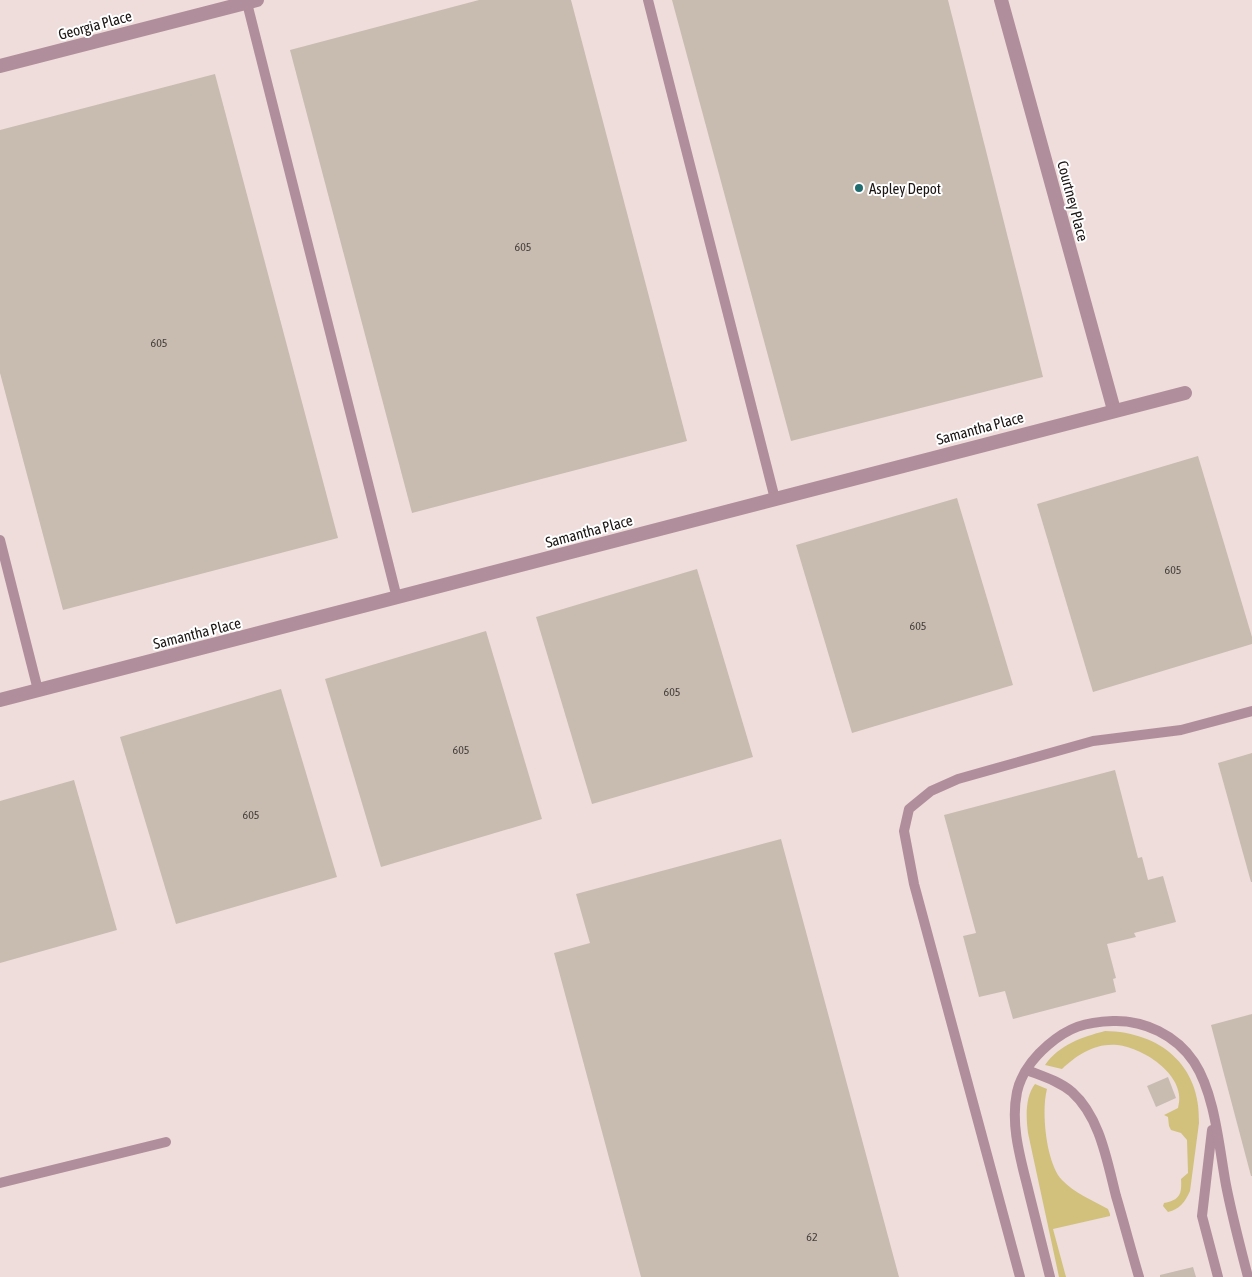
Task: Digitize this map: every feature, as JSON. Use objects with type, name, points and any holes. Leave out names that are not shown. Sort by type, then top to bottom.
[{"type":"street","name":"Courtney Place","points":[[1001,0],[1114,410]]},
{"type":"street","name":"Georgia Place","points":[[0,66],[252,1]]},
{"type":"street","name":"Samantha Place","points":[[0,700],[1185,393]]},
{"type":"lane","points":[[648,0],[775,499]]},
{"type":"lane","points":[[252,1],[398,598]]},
{"type":"lane","points":[[0,540],[38,690]]},
{"type":"lane","points":[[1020,1277],[914,884],[904,831],[909,809],[930,791],[958,779],[1093,741],[1181,730],[1252,711]]},
{"type":"lane","points":[[1050,1277],[1016,1138],[1015,1111],[1017,1091],[1027,1070],[1038,1054],[1061,1034],[1090,1022],[1116,1021],[1144,1024],[1173,1039],[1193,1060],[1205,1082],[1232,1213],[1248,1277]]},
{"type":"lane","points":[[1027,1070],[1060,1084],[1072,1092],[1087,1110],[1104,1151],[1139,1277]]},
{"type":"lane","points":[[1211,1104],[1212,1134],[1202,1216],[1218,1277]]},
{"type":"lane","points":[[0,1183],[166,1142]]},
{"type":"shaded area","points":[[1105,1031],[1125,1033],[1159,1045],[1185,1069],[1193,1084],[1198,1102],[1199,1123],[1190,1191],[1182,1205],[1172,1211],[1168,1212],[1163,1206],[1164,1203],[1174,1200],[1179,1196],[1181,1179],[1188,1173],[1187,1140],[1181,1133],[1171,1130],[1168,1117],[1164,1115],[1178,1108],[1177,1086],[1170,1075],[1151,1058],[1128,1047],[1117,1045],[1101,1046],[1087,1051],[1062,1069],[1045,1065],[1064,1047],[1088,1036]]},
{"type":"shaded area","points":[[1035,1084],[1047,1089],[1045,1099],[1046,1136],[1052,1162],[1057,1172],[1062,1180],[1072,1189],[1108,1209],[1110,1214],[1110,1216],[1053,1229],[1066,1277],[1059,1277],[1028,1133],[1028,1101]]},
{"type":"building","points":[[479,0],[571,0],[687,441],[412,513],[290,50]]},
{"type":"building","name":"Aspley Depot","points":[[672,0],[948,0],[1043,377],[791,441]]},
{"type":"building","points":[[215,74],[338,538],[63,610],[0,373],[0,130]]},
{"type":"building","points":[[1198,456],[1252,637],[1252,644],[1093,692],[1037,504]]},
{"type":"building","points":[[957,498],[1013,685],[852,733],[796,545]]},
{"type":"building","points":[[697,569],[753,757],[592,804],[536,617]]},
{"type":"building","points":[[486,631],[542,819],[381,867],[325,679]]},
{"type":"building","points":[[281,689],[337,877],[176,924],[120,737]]},
{"type":"building","points":[[1252,753],[1252,882],[1251,882],[1218,763]]},
{"type":"building","points":[[1115,770],[1138,858],[1142,857],[1148,880],[1163,876],[1176,922],[1134,933],[1136,937],[1107,944],[1116,978],[1113,979],[1116,992],[1013,1019],[1005,991],[979,997],[963,936],[976,933],[944,815]]},
{"type":"building","points":[[74,780],[117,930],[0,963],[0,801]]},
{"type":"building","points":[[781,839],[899,1277],[641,1277],[554,953],[590,943],[576,894]]},
{"type":"building","points":[[1252,1014],[1252,1176],[1251,1176],[1211,1025]]},
{"type":"building","points":[[1168,1077],[1176,1098],[1156,1107],[1147,1086]]},
{"type":"building","points":[[1193,1267],[1196,1277],[1160,1277],[1160,1275]]},
{"type":"place","name":"Aspley Depot","points":[[859,188]]}]
